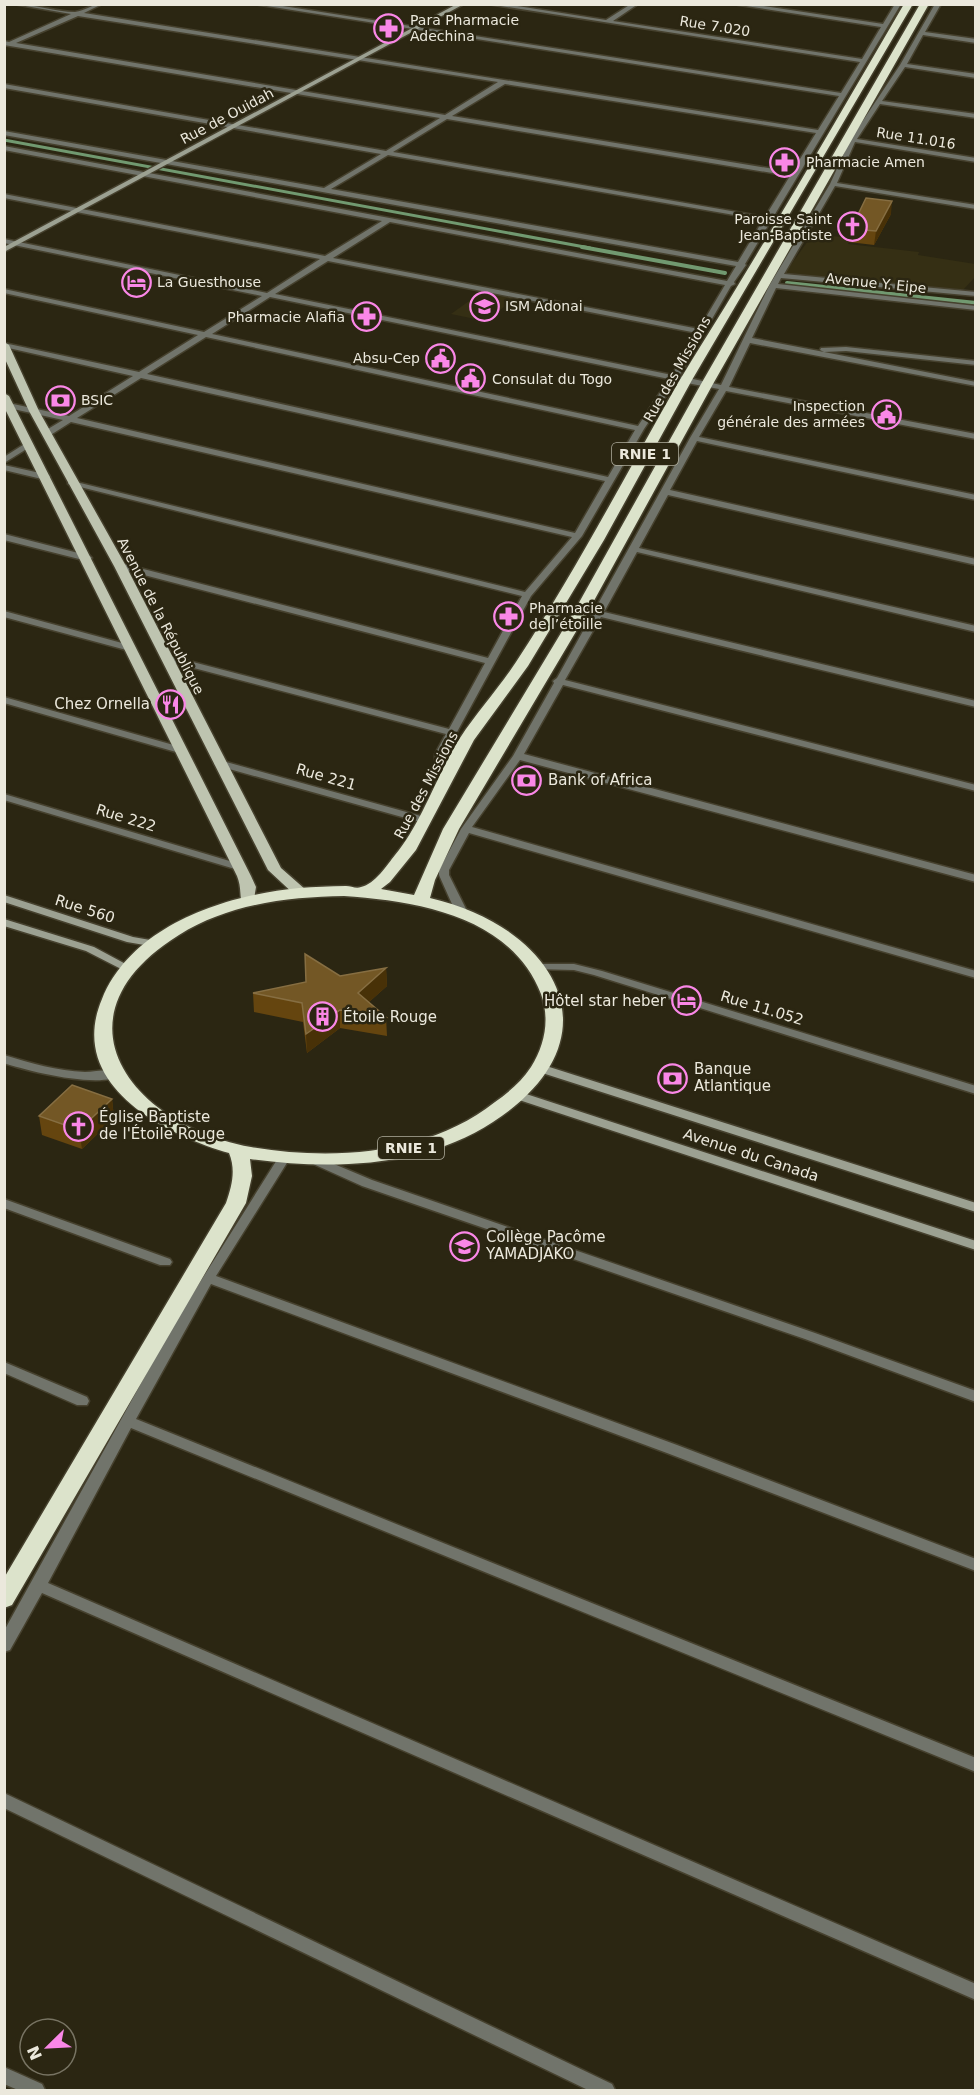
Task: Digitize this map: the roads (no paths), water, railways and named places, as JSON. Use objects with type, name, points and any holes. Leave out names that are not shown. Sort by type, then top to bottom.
[{"type":"highway","name":"Rue des Missions","points":[[366,892],[384,879],[397,865],[467,739],[527,656],[597,540],[680,379],[746,282],[909,4]]},
{"type":"highway","name":"RNIE 1","points":[[421,900],[427,880],[451,829],[583,608],[707,384],[925,4]]},
{"type":"highway","name":"RNIE 1","points":[[366,892],[421,900],[462,913],[506,936],[537,967],[550,991],[555,1016],[552,1042],[540,1068],[517,1095],[476,1124],[423,1145],[378,1155],[315,1160],[284,1158],[237,1150],[207,1141],[170,1125],[142,1105],[116,1074],[106,1051],[104,1021],[114,991],[129,969],[156,944],[195,921],[248,902],[301,893],[366,892]]},
{"type":"highway","points":[[4,1599],[236,1203],[242,1186],[243,1169],[237,1150]]},
{"type":"main road","name":"Rue de Ouidah","points":[[4,250],[462,4]]},
{"type":"main road","name":"Avenue de la République","points":[[5,345],[34,411],[71,482],[120,566],[275,870],[301,893]]},
{"type":"main road","points":[[6,402],[87,558],[249,887],[248,902]]},
{"type":"main road","name":"Rue 560","points":[[4,898],[131,940],[156,944]]},
{"type":"main road","points":[[4,922],[90,949],[129,969]]},
{"type":"main road","name":"Avenue du Canada","points":[[540,1068],[975,1208]]},
{"type":"main road","name":"Avenue du Canada","points":[[517,1095],[975,1246]]},
{"type":"street","points":[[16,4],[821,132]]},
{"type":"street","points":[[6,44],[100,4]]},
{"type":"street","points":[[256,4],[843,95]]},
{"type":"street","name":"Rue 7.020","points":[[490,4],[865,61]]},
{"type":"street","points":[[607,22],[636,4]]},
{"type":"street","points":[[735,4],[884,26]]},
{"type":"street","points":[[451,767],[439,757],[527,595],[578,536],[640,429],[680,379],[700,332],[898,4]]},
{"type":"street","points":[[462,913],[444,875],[466,829],[518,756],[724,388],[773,286],[833,184],[853,140],[903,65],[938,4]]},
{"type":"street","points":[[921,33],[975,41]]},
{"type":"street","points":[[6,44],[795,174]]},
{"type":"street","points":[[903,65],[975,76]]},
{"type":"street","points":[[324,191],[503,82]]},
{"type":"street","points":[[4,86],[767,219]]},
{"type":"street","points":[[879,102],[975,116]]},
{"type":"street","points":[[4,133],[742,265]]},
{"type":"street","name":"Rue 11.016","points":[[853,140],[975,160]]},
{"type":"street","points":[[4,148],[731,284]]},
{"type":"street","points":[[833,184],[975,207]]},
{"type":"street","points":[[4,196],[700,332]]},
{"type":"street","points":[[46,434],[390,219]]},
{"type":"street","points":[[4,241],[975,437]]},
{"type":"street","name":"Avenue Y. Eipe","points":[[779,276],[975,294]]},
{"type":"street","name":"Avenue Y. Eipe","points":[[773,286],[975,308]]},
{"type":"street","points":[[4,291],[640,429]]},
{"type":"street","points":[[748,340],[975,384]]},
{"type":"street","points":[[5,345],[611,480]]},
{"type":"street","points":[[814,352],[846,349],[975,363]]},
{"type":"street","points":[[6,402],[70,420],[578,536]]},
{"type":"street","points":[[694,438],[975,498]]},
{"type":"street","points":[[4,460],[29,445]]},
{"type":"street","points":[[4,467],[46,477]]},
{"type":"street","points":[[71,482],[527,595]]},
{"type":"street","points":[[666,492],[975,562]]},
{"type":"street","points":[[4,537],[87,558]]},
{"type":"street","points":[[634,549],[975,629]]},
{"type":"street","points":[[120,566],[490,661]]},
{"type":"street","points":[[598,613],[975,704]]},
{"type":"street","points":[[4,614],[130,648]]},
{"type":"street","points":[[166,658],[452,733]]},
{"type":"street","points":[[558,681],[975,788]]},
{"type":"street","points":[[4,700],[180,750]]},
{"type":"street","points":[[518,756],[975,879]]},
{"type":"street","name":"Rue 221","points":[[219,763],[424,820]]},
{"type":"street","name":"Rue 222","points":[[4,797],[239,867]]},
{"type":"street","points":[[466,829],[975,975]]},
{"type":"street","name":"Rue 11.052","points":[[537,967],[574,968],[598,973],[975,1090]]},
{"type":"street","points":[[4,1059],[64,1075],[82,1077],[116,1074]]},
{"type":"street","points":[[4,1646],[40,1586],[208,1278],[284,1158]]},
{"type":"street","points":[[315,1160],[367,1183],[810,1336],[975,1397]]},
{"type":"street","points":[[4,1203],[165,1262]]},
{"type":"street","points":[[208,1278],[661,1445],[975,1565]]},
{"type":"street","points":[[4,1367],[82,1401]]},
{"type":"street","points":[[128,1421],[975,1765]]},
{"type":"street","points":[[40,1586],[975,1992]]},
{"type":"street","points":[[4,1800],[606,2091]]},
{"type":"street","points":[[4,2075],[36,2091]]},
{"type":"waterway","points":[[4,140],[590,248]]},
{"type":"waterway","points":[[582,247],[725,273]]},
{"type":"waterway","points":[[787,283],[976,303]]},
{"type":"place","name":"Para Pharmacie Adechina","points":[[389,28]]},
{"type":"place","name":"Pharmacie Amen","points":[[785,162]]},
{"type":"place","name":"Paroisse Saint Jean-Baptiste","points":[[853,227]]},
{"type":"place","name":"La Guesthouse","points":[[136,282]]},
{"type":"place","name":"ISM Adonai","points":[[484,306]]},
{"type":"place","name":"Pharmacie Alafia","points":[[366,317]]},
{"type":"place","name":"Absu-Cep","points":[[441,358]]},
{"type":"place","name":"Consulat du Togo","points":[[471,379]]},
{"type":"place","name":"BSIC","points":[[60,400]]},
{"type":"place","name":"Inspection générale des armées","points":[[886,414]]},
{"type":"place","name":"Pharmacie de l’étoille","points":[[508,616]]},
{"type":"place","name":"Chez Ornella","points":[[171,704]]},
{"type":"place","name":"Bank of Africa","points":[[527,780]]},
{"type":"place","name":"Hôtel star heber","points":[[687,1001]]},
{"type":"place","name":"Étoile Rouge","points":[[322,1017]]},
{"type":"place","name":"Banque Atlantique","points":[[673,1078]]},
{"type":"place","name":"Église Baptiste de l'Étoile Rouge","points":[[78,1126]]},
{"type":"place","name":"Collège Pacôme YAMADJAKO","points":[[465,1246]]}]
